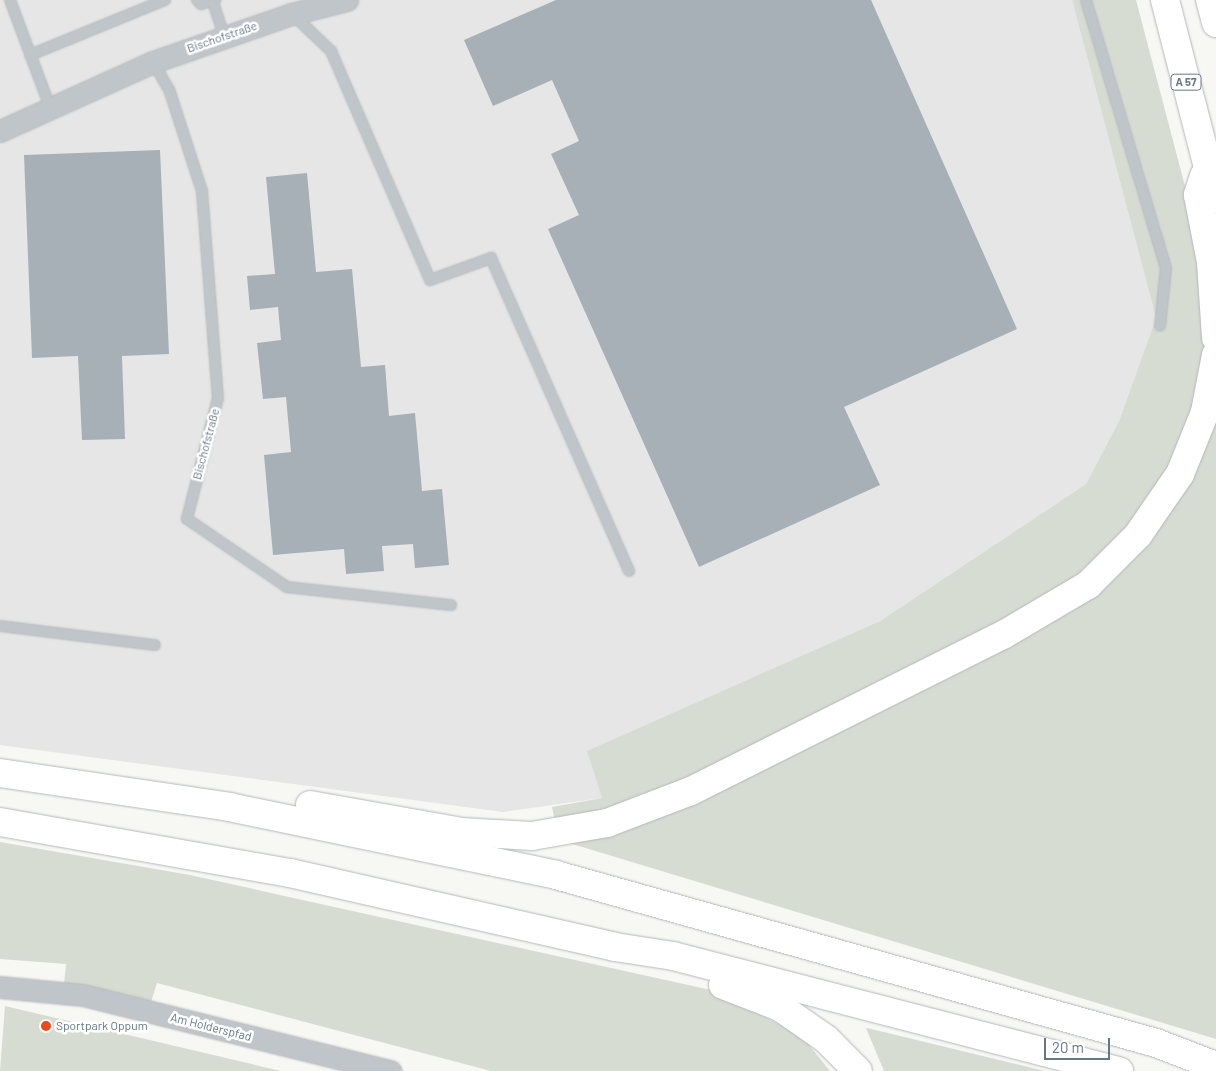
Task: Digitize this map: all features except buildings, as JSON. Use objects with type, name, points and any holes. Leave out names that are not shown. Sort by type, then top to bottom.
[{"type":"highway","name":"A 57","points":[[1165,0],[1216,199]]},
{"type":"highway","points":[[1210,0],[1216,23]]},
{"type":"highway","points":[[1208,165],[1198,195],[1211,262],[1216,338]]},
{"type":"highway","points":[[229,807],[271,798],[461,832],[532,836],[607,824],[691,792],[1003,635],[1088,586],[1138,535],[1180,474],[1205,412],[1216,355]]},
{"type":"highway","points":[[0,773],[229,807],[556,875],[1137,1038],[1216,1066]]},
{"type":"highway","points":[[0,822],[290,873],[615,947],[673,956],[1119,1071]]},
{"type":"highway","points":[[615,947],[780,1007],[826,1040],[858,1071]]},
{"type":"street","name":"Bischofstraße","points":[[0,130],[153,62],[224,36],[326,3],[347,0]]},
{"type":"street","name":"Am Holderspfad","points":[[0,987],[83,995],[391,1071]]},
{"type":"lane","points":[[10,0],[50,107]]},
{"type":"lane","points":[[30,54],[165,0]]},
{"type":"lane","points":[[196,0],[201,4],[214,1],[224,36]]},
{"type":"lane","points":[[1086,0],[1166,268],[1160,326]]},
{"type":"lane","points":[[292,14],[331,50],[430,280],[491,258],[629,571]]},
{"type":"lane","name":"Bischofstraße","points":[[153,62],[170,92],[202,191],[218,398],[186,519],[287,586],[451,605]]},
{"type":"lane","points":[[0,626],[155,645]]},
{"type":"shaded area","points":[[0,0],[1072,0],[1156,318],[1119,421],[1086,484],[880,621],[588,751],[602,798],[503,812],[0,745]]},
{"type":"shaded area","points":[[1072,0],[1136,0],[1216,304],[1216,1039],[559,840],[552,807],[602,798],[587,751],[880,621],[1086,484],[1119,421],[1156,318]]},
{"type":"shaded area","points":[[0,842],[190,875],[711,990],[801,1035],[830,1071],[491,1071],[157,983],[151,1002],[64,984],[66,964],[0,959]]},
{"type":"shaded area","name":"Sportpark Oppum","points":[[5,1006],[281,1071],[0,1071]]},
{"type":"shaded area","points":[[867,1028],[1045,1071],[884,1071]]},
{"type":"place","name":"Sportpark Oppum","points":[[46,1026]]}]
